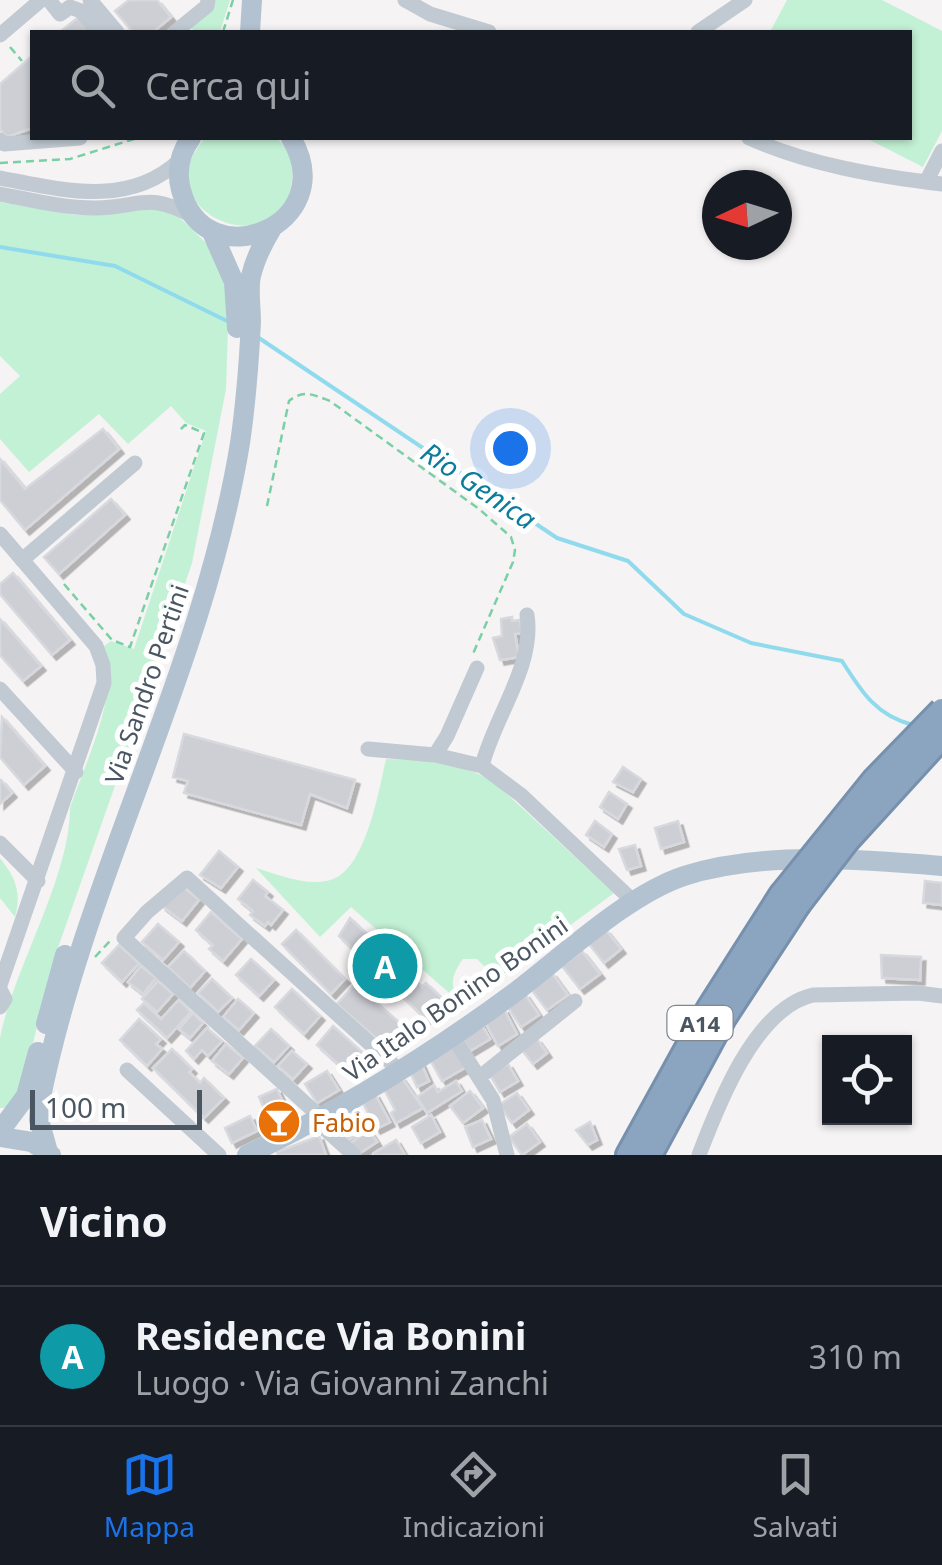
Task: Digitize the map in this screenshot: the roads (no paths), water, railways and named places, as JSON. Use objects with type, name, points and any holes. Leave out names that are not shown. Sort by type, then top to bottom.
[{"type":"highway","name":"A14","points":[[628,1155],[708,1008],[874,780],[942,710]]},
{"type":"highway","name":"A14","points":[[650,1155],[790,900],[942,737]]},
{"type":"main road","points":[[250,30],[252,0]]},
{"type":"main road","points":[[180,160],[190,140]]},
{"type":"main road","name":"Via Sandro Pertini","points":[[49,1153],[39,1120],[45,1081],[89,920],[219,547],[241,436],[244,312],[250,279],[272,228],[292,210],[301,193],[301,156],[292,140]]},
{"type":"main road","name":"Via Sandro Pertini","points":[[180,160],[178,180],[183,200],[203,224],[234,282],[244,312]]},
{"type":"main road","points":[[203,224],[246,237],[272,228]]},
{"type":"main road","name":"Via Sandro Pertini","points":[[0,1134],[26,1096],[81,906],[193,591],[223,472],[243,352]]},
{"type":"main road","name":"Via Italo Bonino Bonini","points":[[247,1155],[318,1121],[400,1071],[634,902],[681,877],[747,863],[892,862],[942,866]]},
{"type":"main road","points":[[0,1134],[32,1142],[49,1153]]},
{"type":"street","points":[[0,35],[41,0]]},
{"type":"street","points":[[49,0],[60,14],[70,7],[80,11],[97,30]]},
{"type":"street","points":[[90,0],[116,30]]},
{"type":"street","points":[[178,30],[207,6],[208,0]]},
{"type":"street","points":[[405,0],[430,14],[482,30]]},
{"type":"street","points":[[701,30],[746,0]]},
{"type":"street","points":[[0,140],[4,144],[33,140]]},
{"type":"street","points":[[755,140],[816,162],[934,183],[942,151]]},
{"type":"street","points":[[0,178],[62,190],[124,189],[161,178],[180,160]]},
{"type":"street","points":[[0,194],[94,208],[144,200],[163,202],[203,224]]},
{"type":"street","points":[[22,560],[129,468]]},
{"type":"street","points":[[0,534],[96,646],[104,683],[0,987],[5,999],[0,1007]]},
{"type":"street","points":[[482,766],[525,654],[530,632],[527,615]]},
{"type":"street","points":[[435,755],[447,736],[473,667]]},
{"type":"street","points":[[0,688],[76,772]]},
{"type":"street","points":[[368,750],[435,755],[482,766],[521,795],[634,902]]},
{"type":"street","points":[[0,843],[38,881]]},
{"type":"street","points":[[354,1155],[318,1121],[316,1113],[124,938],[186,878],[400,1071]]},
{"type":"street","points":[[699,1155],[729,1082],[765,1028],[798,998],[941,990]]},
{"type":"street","points":[[480,1076],[575,1002]]},
{"type":"street","points":[[452,1035],[493,1100],[507,1155]]},
{"type":"street","points":[[126,1070],[219,1155]]},
{"type":"waterway","name":"Rio Genica","points":[[0,247],[115,266],[229,322]]},
{"type":"waterway","name":"Rio Genica","points":[[256,336],[557,538],[628,561],[684,614],[751,643],[842,661],[879,709],[913,725]]},
{"type":"place","name":"Residence Via Bonini","points":[[385,966]]},
{"type":"place","name":"Fabio","points":[[279,1122]]}]
